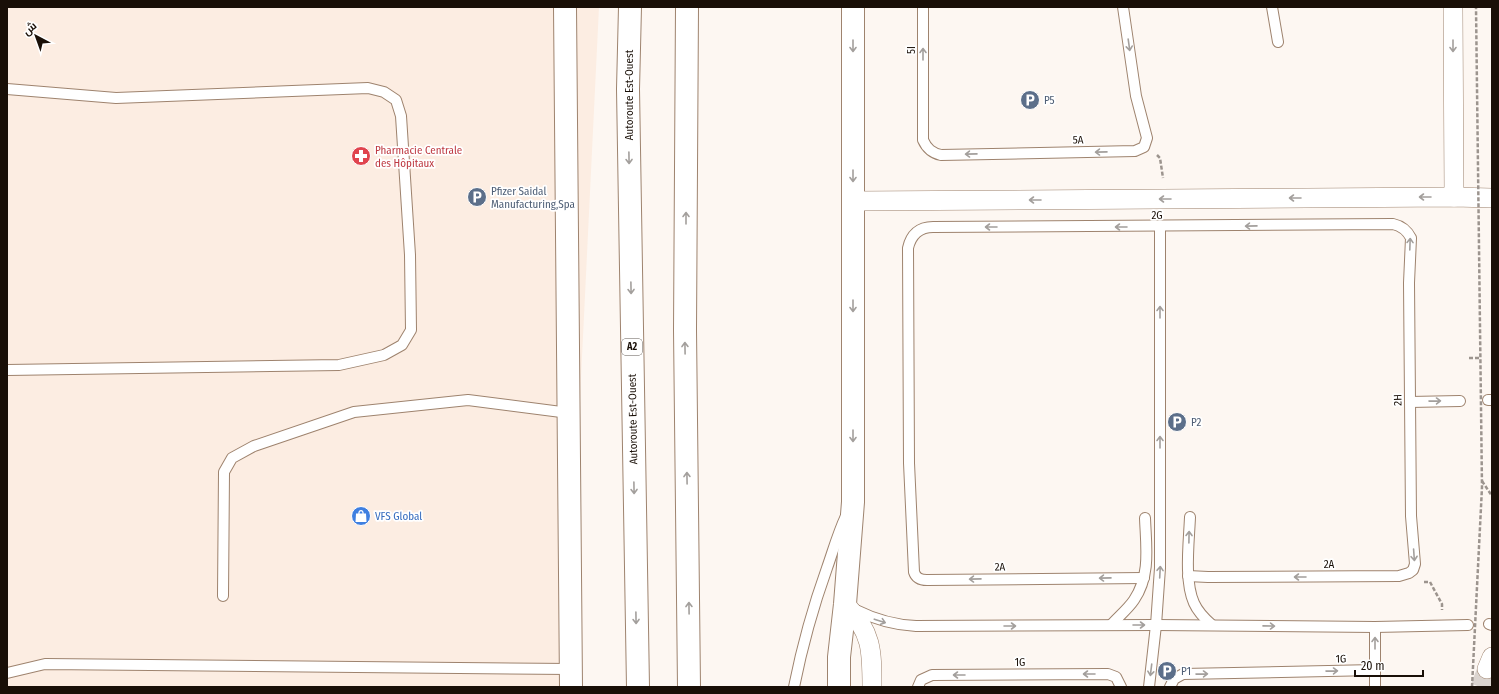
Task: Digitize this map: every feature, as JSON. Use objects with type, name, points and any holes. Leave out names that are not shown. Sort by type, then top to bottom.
[{"type":"main road","points":[[565,7],[571,678]]},
{"type":"main road","name":"Autoroute Est-Ouest","points":[[630,7],[628,89],[638,687]]},
{"type":"main road","points":[[687,7],[685,330],[689,687]]},
{"type":"main road","points":[[839,687],[839,657],[845,604],[853,502],[853,7]]},
{"type":"street","points":[[1453,7],[1454,197]]},
{"type":"street","points":[[853,201],[1492,198]]},
{"type":"street","points":[[845,604],[857,617],[866,632],[871,650],[872,687]]},
{"type":"lane","name":"5I","points":[[923,7],[924,93]]},
{"type":"lane","points":[[1123,7],[1136,96],[1147,138],[1144,147]]},
{"type":"lane","points":[[1272,7],[1278,42]]},
{"type":"lane","points":[[7,89],[116,98],[368,88],[384,92],[396,100],[401,116],[410,256],[411,330],[402,345],[384,355],[339,365],[7,370]]},
{"type":"lane","name":"5A","points":[[924,93],[923,140],[925,146],[935,154],[1135,151],[1144,147]]},
{"type":"lane","name":"2G","points":[[911,519],[907,293],[908,248],[909,241],[919,230],[926,227],[1160,227],[1385,224],[1404,228],[1411,238],[1409,283]]},
{"type":"lane","points":[[1149,687],[1156,625],[1160,568],[1160,227]]},
{"type":"lane","name":"2H","points":[[1399,576],[1413,570],[1415,564],[1411,516],[1409,283]]},
{"type":"lane","points":[[223,596],[224,472],[232,458],[254,446],[354,412],[453,401],[468,400],[569,413]]},
{"type":"lane","points":[[1410,402],[1460,401]]},
{"type":"lane","points":[[794,687],[807,629],[817,596],[838,532],[853,502]]},
{"type":"lane","points":[[1190,517],[1189,587],[1194,603],[1203,617],[1212,625]]},
{"type":"lane","points":[[1111,625],[1133,602],[1139,592],[1144,578],[1146,567],[1145,518]]},
{"type":"lane","name":"2A","points":[[911,519],[914,572],[918,578],[922,580],[1144,578]]},
{"type":"lane","name":"2A","points":[[1188,576],[1399,576]]},
{"type":"lane","points":[[845,604],[870,617],[900,626],[1212,625],[1375,627],[1468,625]]},
{"type":"lane","points":[[1375,627],[1375,687]]},
{"type":"lane","points":[[7,672],[45,664],[571,678]]},
{"type":"lane","name":"1G","points":[[1170,687],[1174,679],[1183,674],[1374,670]]},
{"type":"lane","name":"1G","points":[[918,687],[921,680],[932,675],[1108,674],[1119,680],[1121,687]]},
{"type":"path","points":[[1472,687],[1482,481],[1476,7]]},
{"type":"path","points":[[1144,147],[1160,158],[1165,199]]},
{"type":"path","points":[[1469,358],[1480,358]]},
{"type":"path","points":[[1482,481],[1492,496]]},
{"type":"path","points":[[1399,576],[1399,582],[1430,582],[1442,604],[1444,626]]},
{"type":"shaded area","points":[[7,7],[599,7],[566,687],[7,687]]},
{"type":"tunnel","points":[[1480,687],[1487,669]]},
{"type":"place","name":"P5","points":[[1030,100]]},
{"type":"place","name":"Pharmacie Centrale des Hôpitaux","points":[[361,156]]},
{"type":"place","name":"Pfizer Saidal Manufacturing,Spa","points":[[477,197]]},
{"type":"place","name":"P2","points":[[1177,422]]},
{"type":"place","name":"VFS Global","points":[[361,516]]},
{"type":"place","name":"P1","points":[[1167,671]]}]
